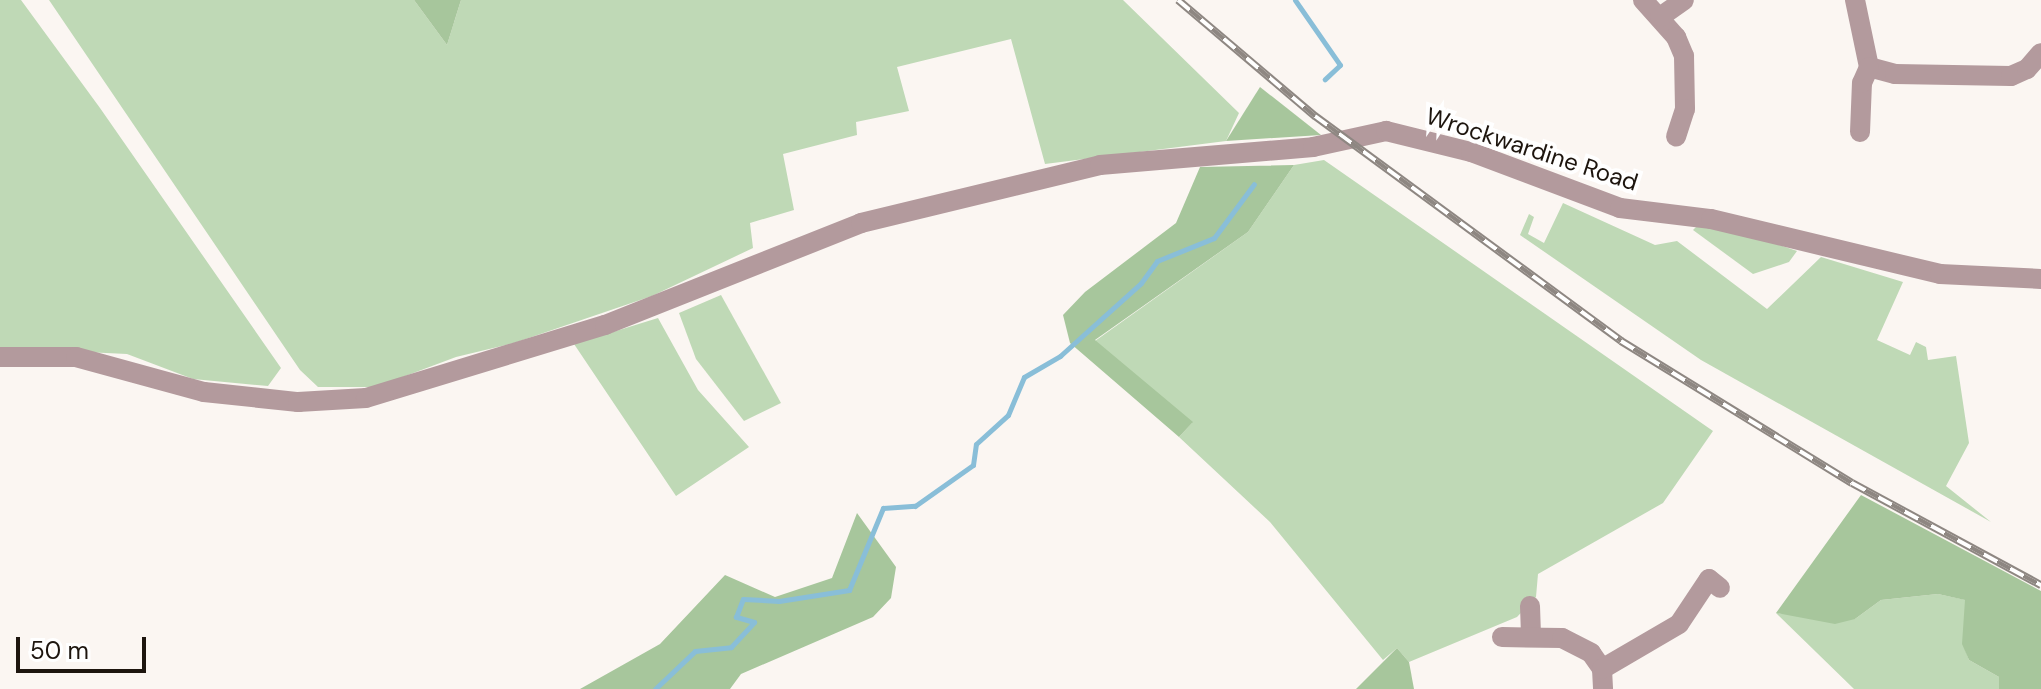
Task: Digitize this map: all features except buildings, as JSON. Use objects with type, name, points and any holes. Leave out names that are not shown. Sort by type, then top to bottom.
[{"type":"street","points":[[1643,0],[1660,17],[1684,56],[1685,109],[1676,137]]},
{"type":"street","points":[[1660,17],[1684,0]]},
{"type":"street","points":[[1855,0],[1869,67],[1862,83],[1860,132]]},
{"type":"street","points":[[1869,67],[1895,74],[2011,76],[2027,69],[2041,53]]},
{"type":"street","name":"Wrockwardine Road","points":[[0,357],[76,357],[204,392],[267,399],[366,398],[605,325],[861,223],[1100,165],[1313,147],[1386,131],[1471,152],[1620,208],[1711,219],[1940,274],[2041,279]]},
{"type":"street","points":[[1502,637],[1531,635],[1562,638],[1591,653],[1603,679],[1679,624],[1709,579],[1720,588]]},
{"type":"street","points":[[1530,606],[1531,635]]},
{"type":"green space","points":[[0,0],[21,0],[281,368],[268,386],[193,379],[127,354],[0,348]]},
{"type":"green space","points":[[49,0],[414,0],[447,45],[461,0],[1123,0],[1239,113],[1226,141],[1045,164],[1011,39],[897,67],[909,111],[856,122],[857,135],[783,154],[794,210],[750,223],[753,248],[652,296],[514,343],[456,357],[376,387],[318,387],[300,370]]},
{"type":"green space","points":[[414,0],[461,0],[447,45]]},
{"type":"green space","points":[[1260,87],[1321,135],[1226,141]]},
{"type":"green space","points":[[1324,160],[1713,431],[1663,503],[1538,574],[1536,597],[1517,617],[1409,662],[1397,648],[1383,660],[1270,522],[1179,437],[1192,423],[1095,341],[1248,232],[1294,165]]},
{"type":"green space","points":[[1294,165],[1248,232],[1095,340],[1193,422],[1179,437],[1070,343],[1063,315],[1085,292],[1176,223],[1200,167]]},
{"type":"green space","points":[[1563,203],[1655,245],[1677,241],[1767,309],[1821,257],[1903,282],[1877,340],[1910,355],[1916,342],[1926,347],[1928,360],[1956,356],[1969,443],[1946,486],[1991,522],[1701,360],[1520,235],[1529,214],[1534,217],[1528,234],[1544,243]]},
{"type":"green space","points":[[1699,224],[1753,236],[1797,251],[1789,262],[1753,274],[1693,230]]},
{"type":"green space","points":[[721,295],[781,403],[744,421],[696,359],[679,313]]},
{"type":"green space","points":[[658,318],[698,390],[749,447],[676,496],[574,344]]},
{"type":"green space","points":[[1861,495],[2041,591],[2041,689],[1999,689],[1999,677],[1969,660],[1962,644],[1965,600],[1938,594],[1881,600],[1855,619],[1835,624],[1776,613]]},
{"type":"green space","points":[[857,513],[896,567],[891,598],[873,617],[741,674],[730,689],[580,689],[660,644],[725,575],[775,597],[832,578]]},
{"type":"green space","points":[[1938,594],[1966,600],[1963,644],[1969,660],[1999,677],[1999,689],[1854,689],[1776,613],[1855,619],[1881,600]]},
{"type":"green space","points":[[1397,648],[1409,662],[1414,689],[1356,689]]},
{"type":"waterway","points":[[1295,0],[1340,65],[1325,79]]},
{"type":"waterway","points":[[655,689],[695,651],[731,647],[754,622],[736,617],[743,599],[779,601],[849,590],[883,508],[915,506],[973,465],[976,444],[1008,415],[1024,377],[1060,356],[1141,283],[1157,261],[1214,238],[1254,184]]},
{"type":"railway","points":[[1178,0],[1315,116],[1621,341],[1852,483],[2041,585]]}]
